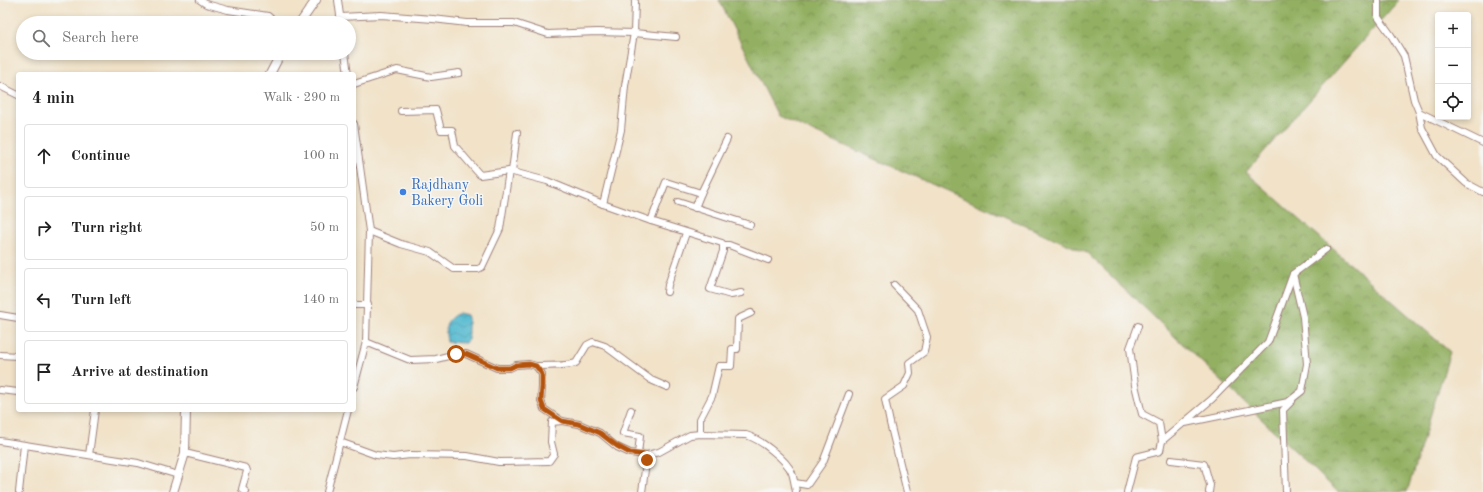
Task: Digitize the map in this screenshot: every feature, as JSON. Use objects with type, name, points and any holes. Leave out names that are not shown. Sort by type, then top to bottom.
[{"type":"main road","points":[[305,16],[316,0]]},
{"type":"main road","points":[[271,72],[277,60]]},
{"type":"main road","points":[[173,492],[185,453],[186,412]]},
{"type":"street","points":[[200,0],[206,4],[228,10],[268,16]]},
{"type":"street","points":[[338,0],[340,16]]},
{"type":"street","points":[[1378,0],[1378,17],[1404,56],[1422,128],[1437,156],[1466,183],[1483,192]]},
{"type":"street","points":[[603,204],[621,130],[625,86],[634,33],[635,2]]},
{"type":"street","points":[[356,18],[380,16],[434,19],[467,23],[514,23],[548,34],[597,32],[634,33],[676,37]]},
{"type":"street","points":[[346,60],[348,72]]},
{"type":"street","points":[[356,83],[397,70],[431,77],[459,72]]},
{"type":"street","points":[[0,86],[16,94]]},
{"type":"street","points":[[401,110],[436,110],[441,130],[452,130],[455,146],[480,175],[510,171],[548,181],[603,204],[686,233],[722,243],[723,245],[728,245],[768,260]]},
{"type":"street","points":[[1419,112],[1483,144]]},
{"type":"street","points":[[369,231],[401,244],[430,252],[454,269],[482,267],[500,229],[517,133]]},
{"type":"street","points":[[356,138],[369,231],[366,342],[356,380]]},
{"type":"street","points":[[695,208],[727,139]]},
{"type":"street","points":[[651,221],[666,182],[701,193]]},
{"type":"street","points":[[678,202],[750,225]]},
{"type":"street","points":[[667,292],[686,233]]},
{"type":"street","points":[[723,245],[723,251],[710,290],[731,295],[741,293]]},
{"type":"street","points":[[1162,441],[1212,399],[1268,342],[1293,274],[1326,249]]},
{"type":"street","points":[[1286,492],[1283,410],[1302,391],[1307,364],[1303,318],[1293,274]]},
{"type":"street","points":[[894,285],[918,310],[927,337],[924,352],[908,364],[910,373],[904,386],[885,399],[907,492]]},
{"type":"street","points":[[356,305],[368,305]]},
{"type":"street","points":[[700,434],[700,418],[712,396],[719,366],[732,366],[732,350],[738,349],[738,319],[751,313]]},
{"type":"street","points":[[0,315],[16,318]]},
{"type":"street","points":[[1127,492],[1136,457],[1160,451],[1162,441],[1159,423],[1142,414],[1135,385],[1130,348],[1138,326]]},
{"type":"street","points":[[366,342],[410,360],[436,359],[456,354],[466,354],[497,368],[510,368],[516,365],[529,364],[536,366],[566,366],[576,363],[587,345],[593,342],[605,346],[651,380],[668,387]]},
{"type":"street","points":[[0,354],[16,356]]},
{"type":"street","points":[[536,366],[542,374],[541,401],[544,409],[562,421]]},
{"type":"street","points":[[0,390],[16,392]]},
{"type":"street","points":[[1183,423],[1288,402],[1302,391]]},
{"type":"street","points":[[794,483],[808,485],[823,462],[849,394]]},
{"type":"street","points":[[631,410],[623,434],[640,436],[638,454]]},
{"type":"street","points":[[90,455],[95,412]]},
{"type":"street","points":[[327,492],[348,412]]},
{"type":"street","points":[[340,442],[376,455],[393,457],[410,455],[467,456],[499,462],[549,461],[554,454],[552,442],[552,422],[562,421],[579,424],[607,437],[617,446],[630,453],[647,455],[659,452],[690,435],[746,435],[753,437],[764,444],[785,463],[792,472],[796,492]]},
{"type":"street","points":[[0,441],[138,463],[178,475]]},
{"type":"street","points":[[19,492],[24,445]]},
{"type":"street","points":[[185,453],[246,468],[247,472],[242,489],[246,492]]},
{"type":"street","points":[[642,492],[647,455]]},
{"type":"street","points":[[1171,460],[1204,464],[1210,485],[1209,492]]},
{"type":"green space","points":[[719,0],[1399,0],[1246,172],[1450,352],[1407,492],[1338,492],[1087,253],[778,116]]},
{"type":"water","points":[[459,313],[467,315],[468,318],[468,340],[465,343],[447,342],[446,328],[448,321]]},
{"type":"place","name":"Rajdhany Bakery Goli","points":[[403,192]]},
{"type":"route","points":[[456,354],[466,354],[497,368],[510,368],[516,365],[529,364],[536,366],[542,374],[541,401],[544,409],[562,421],[579,424],[600,433],[617,446],[630,453],[647,455],[647,460]]}]
